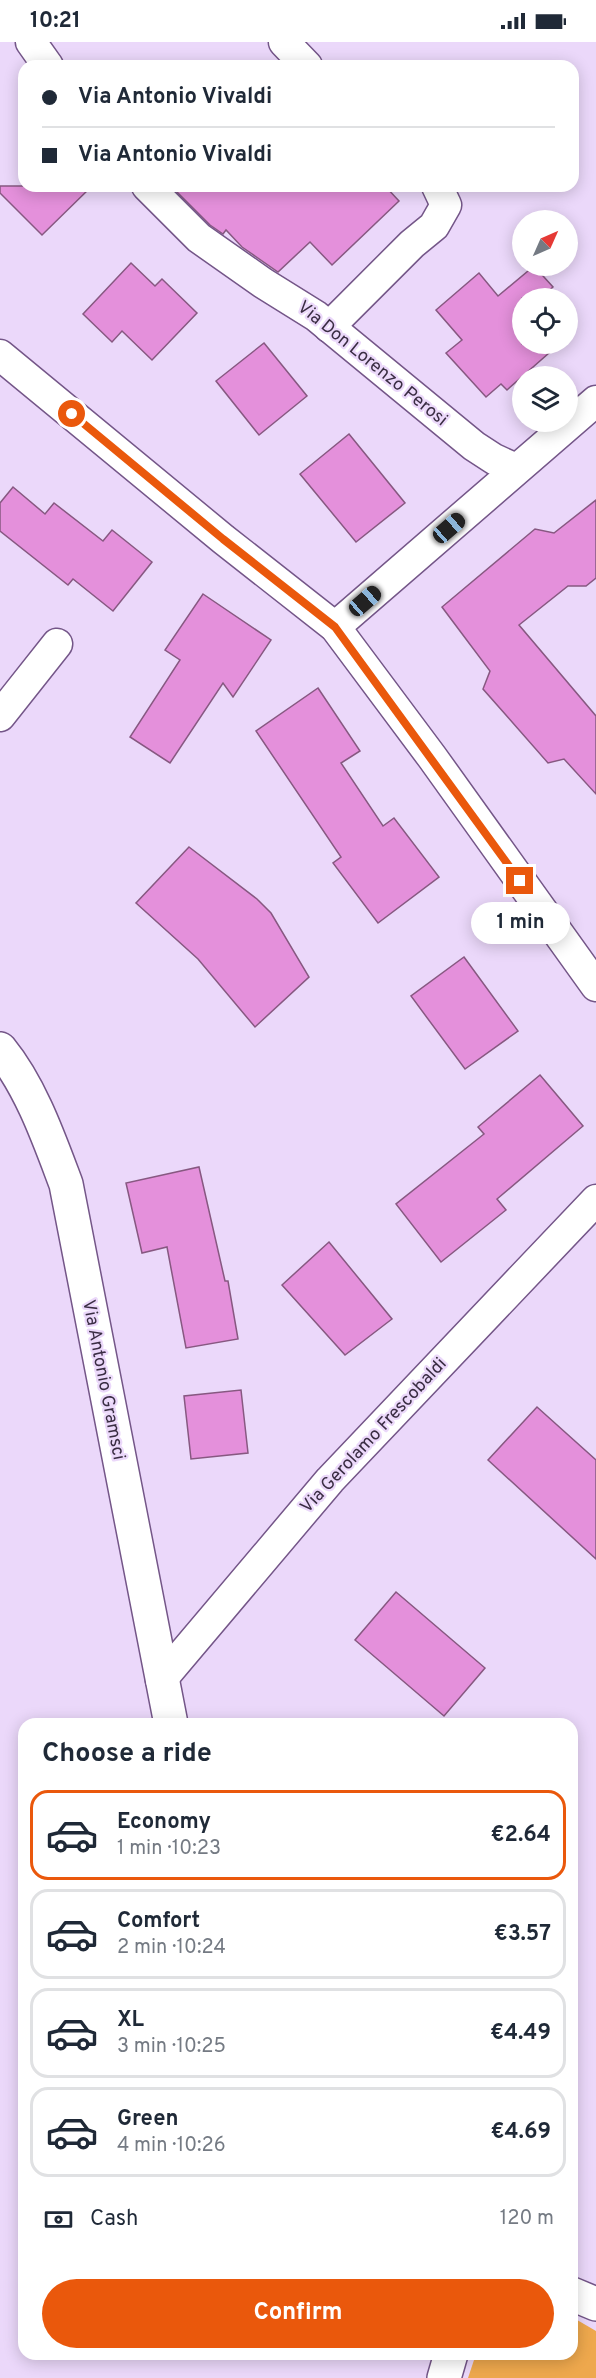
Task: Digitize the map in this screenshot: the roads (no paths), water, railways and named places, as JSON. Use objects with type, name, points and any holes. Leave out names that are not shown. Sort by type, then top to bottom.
[{"type":"street","points":[[31,42],[44,60]]},
{"type":"street","points":[[284,42],[301,60]]},
{"type":"street","name":"Via Don Lorenzo Perosi","points":[[153,192],[199,238],[262,283],[316,316],[474,446],[516,470]]},
{"type":"street","points":[[329,327],[412,244],[434,226],[446,205],[440,192]]},
{"type":"street","points":[[0,355],[223,539],[335,627],[439,766],[596,986]]},
{"type":"street","points":[[335,627],[596,400]]},
{"type":"street","points":[[0,716],[57,644]]},
{"type":"street","name":"Via Antonio Gramsci","points":[[0,1048],[29,1096],[51,1143],[66,1185],[170,1718]]},
{"type":"street","name":"Via Gerolamo Frescobaldi","points":[[161,1680],[330,1480],[596,1200]]}]
